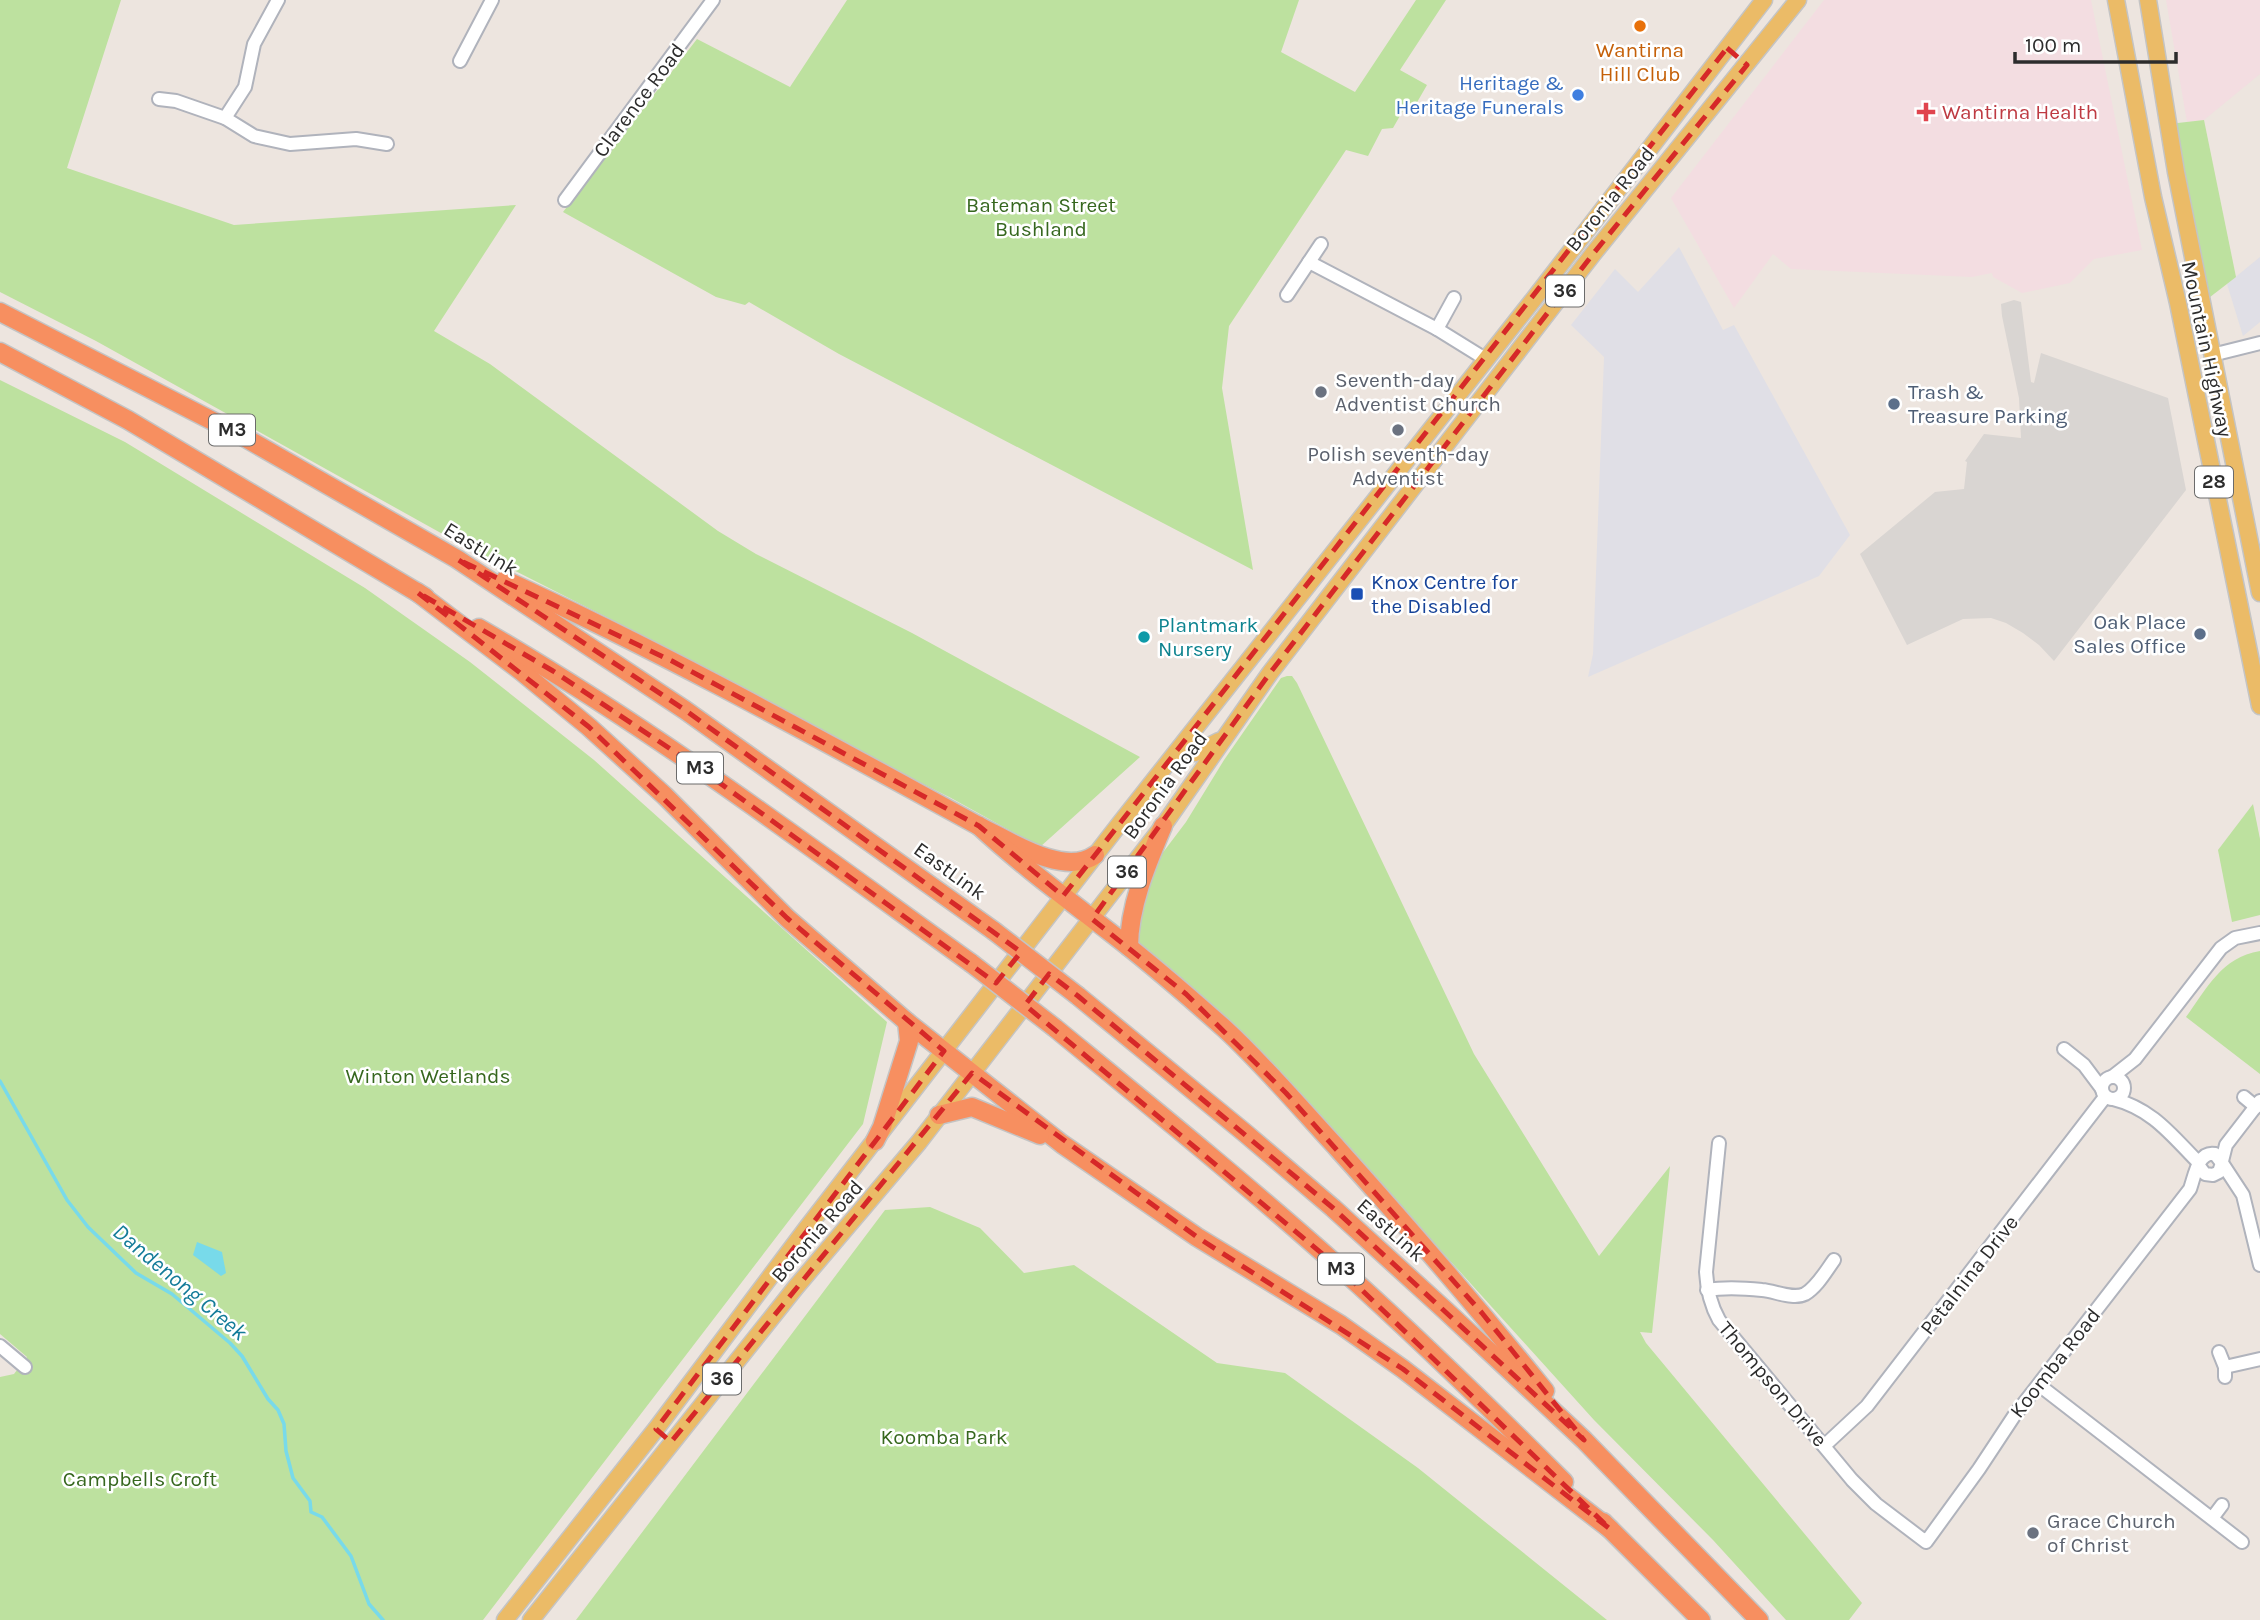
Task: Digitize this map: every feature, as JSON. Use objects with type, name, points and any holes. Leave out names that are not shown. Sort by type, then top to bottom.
[{"type":"highway","name":"EastLink","points":[[0,312],[242,436],[457,559],[685,710],[993,931],[1245,1133],[1333,1209],[1584,1440],[1759,1620]]},
{"type":"highway","name":"M3","points":[[0,352],[128,421],[553,670],[677,753],[971,963],[1055,1028],[1231,1173],[1338,1266],[1477,1395],[1701,1620]]},
{"type":"highway","points":[[457,559],[561,606],[672,661],[1026,849],[1063,862],[1080,862],[1096,855]]},
{"type":"highway","points":[[417,592],[589,727],[665,796],[786,918],[907,1022],[1062,1144],[1197,1237],[1341,1325],[1403,1369],[1610,1529]]},
{"type":"highway","points":[[979,826],[1015,860],[1129,947],[1227,1031],[1286,1093],[1482,1313],[1584,1440]]},
{"type":"highway","points":[[1129,947],[1129,926],[1163,826]]},
{"type":"highway","points":[[875,1141],[882,1127],[909,1041],[907,1022]]},
{"type":"highway","points":[[939,1115],[972,1108],[1062,1144]]},
{"type":"main road","name":"Boronia Road","points":[[505,1620],[656,1429],[1063,896],[1357,520],[1487,360],[1764,0]]},
{"type":"main road","name":"Boronia Road","points":[[531,1620],[671,1441],[796,1287],[877,1193],[972,1073],[1163,826],[1283,657],[1593,254],[1798,0]]},
{"type":"main road","name":"Mountain Highway","points":[[2116,0],[2153,197],[2260,706]]},
{"type":"main road","name":"Mountain Highway","points":[[2148,0],[2176,172],[2260,593]]},
{"type":"main road","points":[[1727,48],[1746,65]]},
{"type":"main road","points":[[1357,520],[1385,525]]},
{"type":"main road","points":[[1264,642],[1283,657]]},
{"type":"main road","points":[[1181,748],[1195,753],[1224,738]]},
{"type":"main road","points":[[656,1429],[671,1441]]},
{"type":"street","points":[[225,118],[245,87],[254,44],[278,0]]},
{"type":"street","points":[[460,61],[492,0]]},
{"type":"street","name":"Clarence Road","points":[[565,200],[713,0]]},
{"type":"street","points":[[159,99],[176,101],[225,118],[254,135],[290,144],[356,139],[387,145]]},
{"type":"street","points":[[1287,295],[1321,244]]},
{"type":"street","points":[[1309,262],[1437,329],[1487,360]]},
{"type":"street","points":[[1437,329],[1454,298]]},
{"type":"street","points":[[2212,355],[2260,343]]},
{"type":"street","points":[[2107,1095],[2120,1096],[2135,1059],[2221,948],[2235,938],[2260,933]]},
{"type":"street","points":[[2064,1049],[2084,1065],[2107,1095],[2137,1106]]},
{"type":"street","points":[[2107,1095],[2103,1082],[2135,1059]]},
{"type":"street","points":[[2084,1065],[2119,1079],[2137,1106],[2182,1143],[2202,1172],[2232,1181]]},
{"type":"street","name":"Petalnina Drive","points":[[1824,1446],[1867,1406],[2107,1095]]},
{"type":"street","points":[[2217,1157],[2258,1104],[2244,1097]]},
{"type":"street","name":"Thompson Drive","points":[[1719,1143],[1706,1272],[1711,1306],[1719,1320],[1871,1500],[1926,1542]]},
{"type":"street","points":[[2182,1143],[2217,1157],[2243,1195],[2260,1265]]},
{"type":"street","points":[[2199,1165],[2202,1157],[2217,1157]]},
{"type":"street","points":[[2212,1175],[2221,1169],[2217,1157]]},
{"type":"street","name":"Koomba Road","points":[[1926,1542],[2014,1416],[2190,1189],[2199,1165]]},
{"type":"street","name":"Koomba Road","points":[[2190,1189],[2212,1175]]},
{"type":"street","points":[[1707,1290],[1730,1287],[1799,1296],[1814,1287],[1834,1260]]},
{"type":"street","points":[[0,1346],[25,1367]]},
{"type":"street","points":[[2218,1352],[2225,1372],[2260,1359]]},
{"type":"street","points":[[2039,1385],[2242,1542]]},
{"type":"street","points":[[2213,1517],[2222,1505]]},
{"type":"highlighted area","points":[[1727,48],[1747,65],[1593,254],[1270,673],[1092,919],[1186,994],[1286,1093],[1482,1313],[1584,1440],[1333,1208],[1078,996],[1049,974],[1025,1005],[1338,1267],[1610,1529],[1403,1369],[1197,1237],[972,1073],[671,1442],[656,1429],[944,1051],[787,918],[589,727],[417,592],[553,671],[699,768],[996,983],[1021,952],[685,710],[457,559],[672,661],[979,826],[1063,896]]},
{"type":"shaded area","name":"Wantirna Health","points":[[1824,0],[2091,0],[2142,250],[2094,259],[2070,283],[2022,293],[1993,277],[1992,273],[1972,277],[1791,269],[1773,254],[1734,308],[1671,198]]},
{"type":"shaded area","points":[[2166,0],[2260,0],[2260,74],[2204,120],[2187,122]]},
{"type":"shaded area","points":[[1679,247],[1723,330],[1734,325],[1850,535],[1819,576],[1588,677],[1593,654],[1604,357],[1571,325],[1615,269],[1638,292]]},
{"type":"shaded area","points":[[2260,257],[2260,322],[2243,336],[2227,284]]},
{"type":"shaded area","points":[[2014,300],[2021,302],[2031,382],[2034,383],[2041,353],[2168,398],[2186,490],[2054,661],[2023,633],[1991,618],[1963,619],[1907,645],[1860,554],[1935,492],[1964,489],[1965,461],[1984,434],[2021,438],[2019,398],[2001,304]]},
{"type":"green space","points":[[0,0],[121,0],[67,168],[234,225],[516,205],[434,331],[490,364],[718,531],[756,554],[912,633],[1140,757],[1040,847],[951,798],[775,710],[616,622],[448,537],[96,341],[0,292]]},
{"type":"green space","name":"Bateman Street Bushland","points":[[847,0],[1299,0],[1281,52],[1355,92],[1416,0],[1446,0],[1400,70],[1427,85],[1412,111],[1405,107],[1393,128],[1382,129],[1368,156],[1346,150],[1229,326],[1222,388],[1253,570],[839,354],[749,302],[745,305],[716,297],[563,212],[697,39],[790,87]]},
{"type":"green space","points":[[2204,120],[2236,277],[2201,304],[2169,124]]},
{"type":"green space","name":"Winton Wetlands","points":[[0,380],[125,442],[365,588],[470,662],[594,760],[887,1022],[863,1124],[483,1620],[0,1620],[0,1377],[14,1374],[27,1357],[0,1334]]},
{"type":"green space","points":[[1292,676],[1297,683],[1474,1054],[1599,1256],[1670,1166],[1652,1333],[1640,1332],[1646,1343],[1862,1603],[1849,1620],[1786,1620],[1713,1540],[1594,1420],[1293,1087],[1203,997],[1138,943],[1135,928],[1158,859],[1186,822],[1224,760],[1281,678]]},
{"type":"green space","points":[[2253,804],[2260,839],[2260,915],[2232,922],[2218,850]]},
{"type":"green space","points":[[2260,951],[2260,1074],[2186,1017],[2225,967],[2235,960]]},
{"type":"green space","name":"Koomba Park","points":[[930,1207],[980,1228],[1024,1273],[1074,1265],[1217,1363],[1285,1373],[1418,1468],[1607,1620],[576,1620],[885,1210]]},
{"type":"water","points":[[197,1242],[222,1252],[226,1273],[221,1276],[193,1255]]},
{"type":"waterway","name":"Dandenong Creek","points":[[0,1081],[67,1200],[88,1227],[136,1273],[172,1294],[242,1356],[268,1399],[278,1410],[284,1424],[286,1451],[293,1478],[310,1501],[311,1512],[322,1517],[351,1556],[369,1604],[383,1620]]},
{"type":"place","name":"Wantirna Hill Club","points":[[1640,26]]},
{"type":"place","name":"Heritage & Heritage Funerals","points":[[1578,95]]},
{"type":"place","name":"Wantirna Health","points":[[1926,112]]},
{"type":"place","name":"Seventh-day Adventist Church","points":[[1321,392]]},
{"type":"place","name":"Trash & Treasure Parking","points":[[1894,404]]},
{"type":"place","name":"Polish seventh-day Adventist","points":[[1398,430]]},
{"type":"place","name":"Knox Centre for the Disabled","points":[[1357,594]]},
{"type":"place","name":"Oak Place Sales Office","points":[[2200,634]]},
{"type":"place","name":"Plantmark Nursery","points":[[1144,637]]},
{"type":"place","name":"Grace Church of Christ","points":[[2033,1533]]},
{"type":"park label","name":"Campbells Croft","points":[[140,1479]]}]
